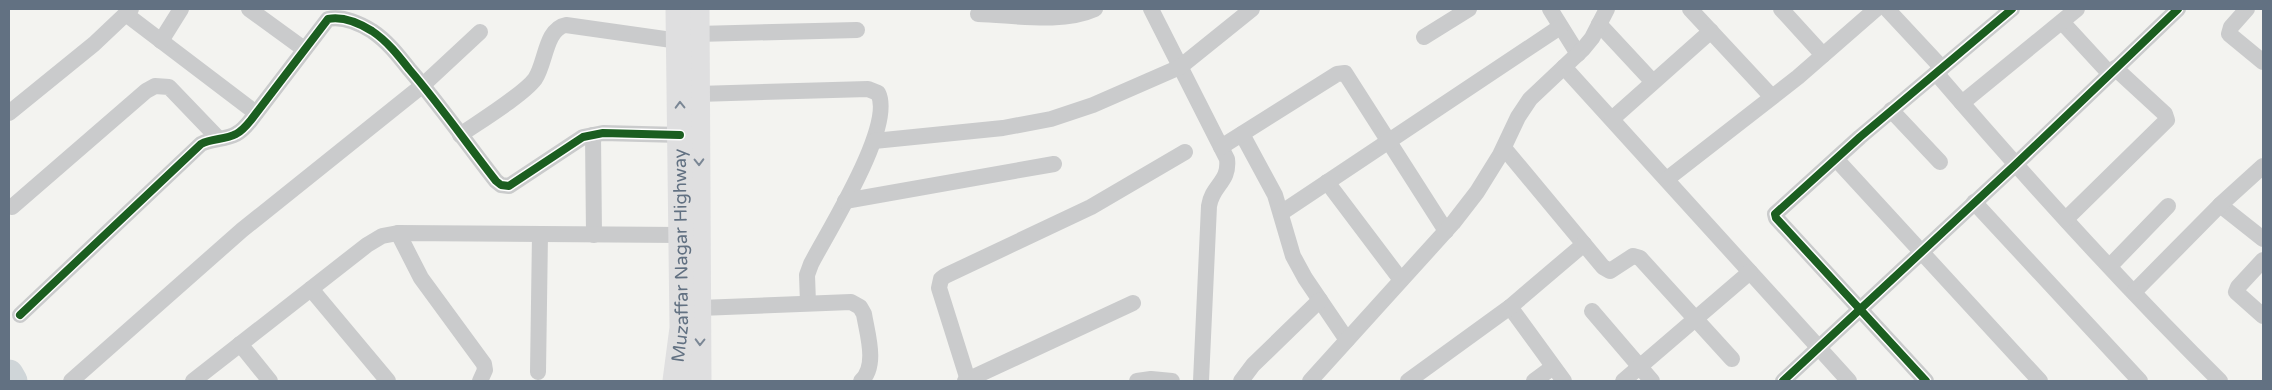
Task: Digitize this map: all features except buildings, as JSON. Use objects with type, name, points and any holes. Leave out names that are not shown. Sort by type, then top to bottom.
[{"type":"main road","name":"Muzaffar Nagar Highway","points":[[678,9],[688,38],[698,94],[699,381]]},
{"type":"main road","name":"Muzaffar Nagar Highway","points":[[675,381],[682,328],[680,135],[688,38],[696,9]]},
{"type":"street","points":[[161,41],[181,9]]},
{"type":"street","points":[[249,9],[304,49]]},
{"type":"street","points":[[978,14],[1076,16],[1095,9]]},
{"type":"street","points":[[1151,9],[1227,159],[1228,170],[1221,184],[1213,193],[1209,206],[1201,381]]},
{"type":"street","points":[[874,140],[1003,128],[1051,119],[1093,105],[1180,67],[1252,9]]},
{"type":"street","points":[[1424,37],[1469,9]]},
{"type":"street","points":[[1550,9],[1560,28],[1578,54]]},
{"type":"street","points":[[1317,379],[1347,340],[1446,232],[1477,192],[1504,148],[1530,99],[1578,54],[1592,38],[1607,9]]},
{"type":"street","points":[[1690,9],[1772,97]]},
{"type":"street","points":[[1781,9],[1823,55]]},
{"type":"street","points":[[1667,179],[1772,97],[1876,9]]},
{"type":"street","points":[[1887,9],[1939,71],[1962,104],[2015,165],[2220,381]]},
{"type":"street","points":[[1962,104],[2077,9]]},
{"type":"street","points":[[1783,381],[2015,165],[2178,9]]},
{"type":"street","points":[[2247,9],[2231,27],[2229,34],[2263,62]]},
{"type":"street","points":[[1926,381],[1776,218],[1778,211],[1939,71],[2004,11]]},
{"type":"street","points":[[9,113],[94,44],[129,12],[161,41],[256,113]]},
{"type":"street","points":[[20,315],[201,144],[238,133],[256,113],[328,19],[335,18],[352,21],[372,31],[390,47],[423,85],[496,182],[501,186],[509,186],[518,181],[565,147],[583,137],[603,133],[680,135]]},
{"type":"street","points":[[2062,22],[2112,71],[2165,114],[2167,120],[2066,219]]},
{"type":"street","points":[[1599,24],[1652,81]]},
{"type":"street","points":[[460,135],[534,80],[542,66],[553,31],[559,26],[566,25],[688,38],[857,30]]},
{"type":"street","points":[[1281,213],[1560,28]]},
{"type":"street","points":[[1612,119],[1652,81],[1711,31]]},
{"type":"street","points":[[71,381],[242,230],[423,85],[480,32]]},
{"type":"street","points":[[1564,67],[1849,381]]},
{"type":"street","points":[[1221,147],[1341,72],[1347,76],[1446,232]]},
{"type":"street","points":[[12,207],[146,91],[155,86],[169,87],[218,138]]},
{"type":"street","points":[[698,94],[873,90],[881,98],[874,140],[868,158],[811,264],[807,275],[808,303]]},
{"type":"street","points":[[1892,110],[1940,162]]},
{"type":"street","points":[[1242,134],[1275,195],[1293,256],[1347,340]]},
{"type":"street","points":[[592,135],[594,235]]},
{"type":"street","points":[[1504,148],[1603,267],[1610,271],[1636,256],[1732,359]]},
{"type":"street","points":[[1133,303],[966,381],[939,288],[940,279],[945,276],[1091,207],[1185,152]]},
{"type":"street","points":[[1836,159],[2040,381]]},
{"type":"street","points":[[845,201],[1054,164]]},
{"type":"street","points":[[2134,292],[2220,205],[2263,166]]},
{"type":"street","points":[[1327,182],[1401,280]]},
{"type":"street","points":[[1974,202],[2140,381]]},
{"type":"street","points":[[2220,205],[2263,239]]},
{"type":"street","points":[[2110,266],[2168,206]]},
{"type":"street","points":[[193,381],[367,244],[382,236],[398,233],[681,235]]},
{"type":"street","points":[[398,233],[421,278],[484,364],[485,370],[480,381]]},
{"type":"street","points":[[538,372],[540,234]]},
{"type":"street","points":[[1408,381],[1510,307],[1584,244]]},
{"type":"street","points":[[2263,260],[2238,287],[2236,292],[2263,316]]},
{"type":"street","points":[[1622,381],[1750,272]]},
{"type":"street","points":[[311,289],[388,381]]},
{"type":"street","points":[[1241,381],[1253,365],[1320,300]]},
{"type":"street","points":[[700,308],[843,302],[860,307],[864,314],[870,360],[869,369],[861,381]]},
{"type":"street","points":[[1510,307],[1564,381]]},
{"type":"street","points":[[1592,311],[1652,381]]},
{"type":"street","points":[[240,344],[270,381]]},
{"type":"street","points":[[1534,381],[1553,367]]},
{"type":"street","points":[[1137,381],[1151,379],[1172,381]]},
{"type":"waterway","points":[[9,374],[13,381]]},
{"type":"cycle path","points":[[1926,381],[1776,218],[1775,214],[1860,137],[2012,9]]},
{"type":"cycle path","points":[[1783,381],[2015,165],[2178,9]]},
{"type":"cycle path","points":[[20,315],[201,144],[232,136],[244,128],[328,19],[339,18],[356,23],[372,31],[387,44],[432,96],[496,181],[501,185],[509,186],[583,137],[603,133],[680,135]]}]
